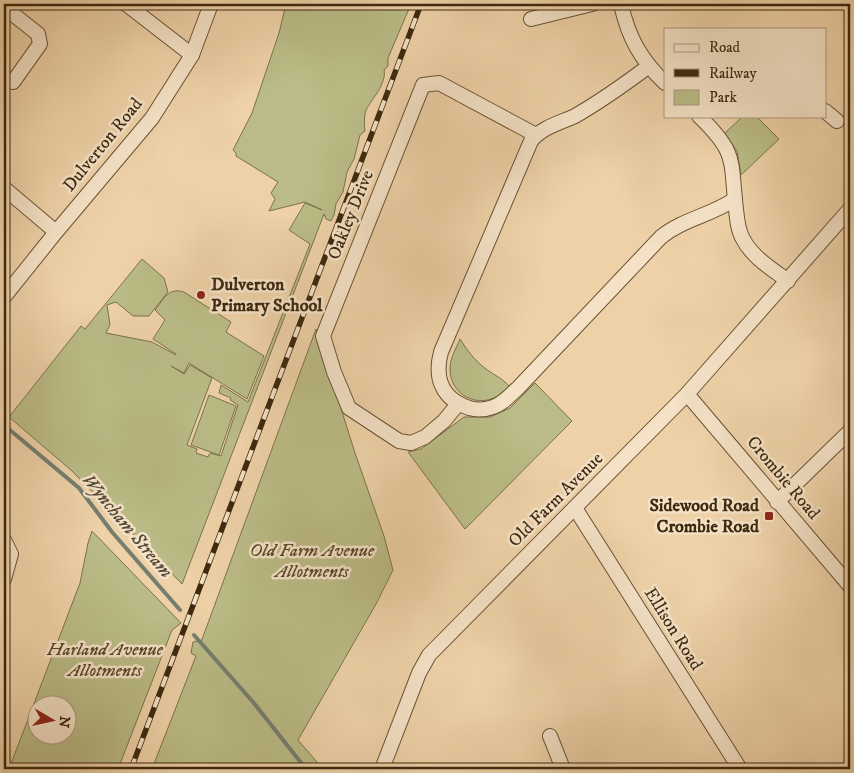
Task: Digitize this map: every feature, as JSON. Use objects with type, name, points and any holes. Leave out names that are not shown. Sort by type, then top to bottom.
[{"type":"street","points":[[126,4],[192,55]]},
{"type":"street","name":"Dulverton Road","points":[[4,297],[145,127],[192,55],[211,4]]},
{"type":"street","points":[[532,19],[592,4]]},
{"type":"street","points":[[621,4],[631,39],[639,54],[664,80]]},
{"type":"street","points":[[4,7],[38,34],[40,44],[13,82]]},
{"type":"street","points":[[649,66],[602,99],[574,116],[536,135],[526,151],[441,352],[439,367],[441,384],[448,396],[458,404],[474,409],[492,408],[500,404],[518,388],[661,237],[677,226],[735,200]]},
{"type":"street","name":"Oakley Drive","points":[[458,404],[444,421],[425,437],[411,443],[399,441],[349,408],[334,372],[323,336],[423,85],[439,83],[536,135]]},
{"type":"street","points":[[826,112],[837,121]]},
{"type":"street","points":[[701,118],[716,133],[728,150],[733,164],[735,200],[742,239],[757,257],[790,280]]},
{"type":"street","points":[[4,188],[56,232]]},
{"type":"street","name":"Old Farm Avenue","points":[[382,769],[419,673],[429,655],[687,394],[790,280],[850,210]]},
{"type":"street","name":"Crombie Road","points":[[687,394],[850,586]]},
{"type":"street","points":[[778,502],[850,431]]},
{"type":"street","name":"Ellison Road","points":[[575,508],[740,769]]},
{"type":"street","points":[[4,540],[11,554],[4,579]]},
{"type":"street","points":[[550,736],[563,769]]},
{"type":"green space","name":"Dulverton Primary School","points":[[286,4],[411,4],[388,58],[388,66],[384,70],[381,85],[366,110],[364,120],[365,131],[360,135],[354,159],[347,172],[343,192],[336,204],[334,215],[331,221],[326,219],[324,214],[182,584],[72,471],[9,417],[81,326],[85,329],[142,259],[164,278],[168,292],[149,316],[133,316],[116,302],[107,305],[110,325],[106,333],[152,342],[176,355],[153,339],[165,320],[155,310],[167,295],[174,291],[179,291],[184,292],[231,322],[226,332],[264,356],[247,399],[189,363],[184,373],[171,366],[184,374],[190,365],[212,378],[187,445],[197,449],[196,453],[208,457],[210,453],[221,456],[238,405],[230,400],[231,398],[219,393],[221,385],[248,402],[310,244],[289,230],[305,203],[322,210],[305,202],[269,211],[275,199],[271,193],[278,182],[236,156],[233,150],[252,113],[279,33]]},
{"type":"green space","points":[[741,118],[758,118],[779,139],[741,175],[737,151],[724,134]]},
{"type":"green space","name":"Old Farm Avenue Allotments","points":[[316,329],[355,453],[384,536],[393,570],[376,604],[298,740],[323,769],[152,769],[196,656],[191,653],[193,642],[201,642]]},
{"type":"green space","points":[[460,339],[478,362],[509,386],[498,396],[478,401],[464,396],[458,391],[451,377],[450,365]]},
{"type":"green space","points":[[535,383],[572,421],[465,529],[408,452],[421,449],[464,417],[490,417],[510,408]]},
{"type":"green space","points":[[209,395],[236,406],[219,455],[191,445]]},
{"type":"green space","name":"Harland Avenue Allotments","points":[[92,531],[181,623],[172,630],[118,769],[9,769],[28,719],[28,746],[78,746],[78,696],[37,696],[80,583]]},
{"type":"waterway","name":"Wyncham Stream","points":[[4,425],[79,488],[112,532],[180,610]]},
{"type":"waterway","name":"Wyncham Stream","points":[[194,635],[253,702],[306,769]]},
{"type":"railway","points":[[131,769],[421,4]]},
{"type":"place","name":"Dulverton Primary School","points":[[201,295]]},
{"type":"place","name":"Sidewood Road Crombie Road","points":[[769,516]]}]
